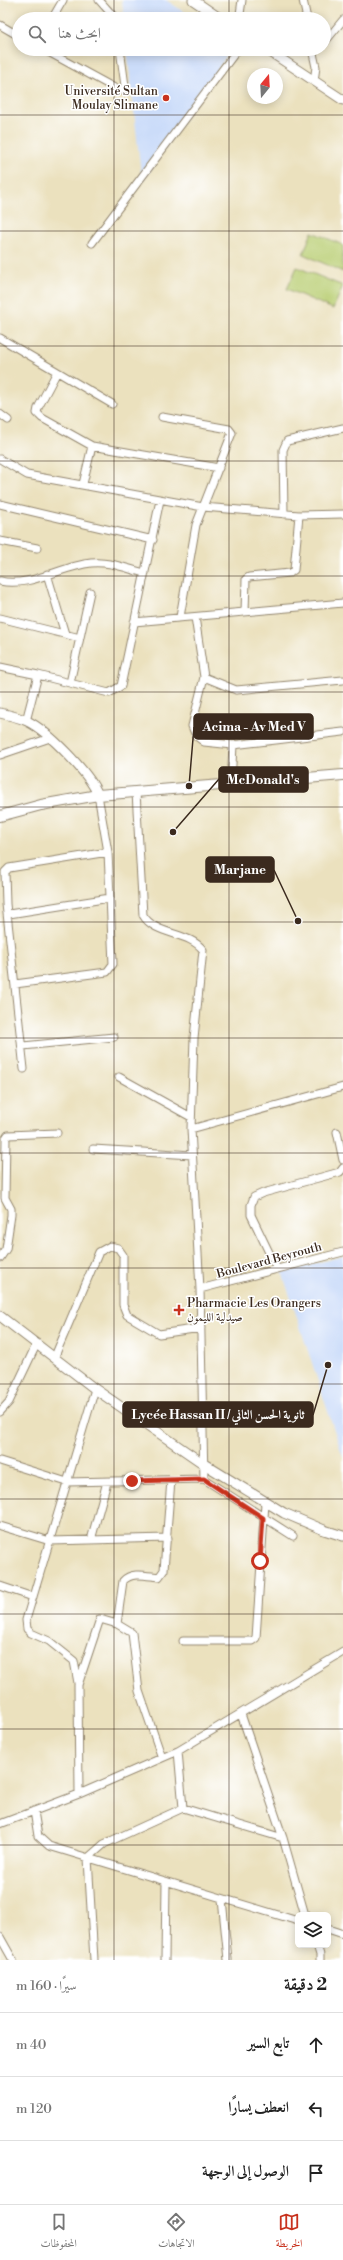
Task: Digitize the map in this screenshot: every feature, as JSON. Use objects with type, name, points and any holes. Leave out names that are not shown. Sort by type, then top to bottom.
[{"type":"main road","points":[[0,816],[41,805],[98,795],[343,775]]},
{"type":"street","points":[[56,12],[63,0]]},
{"type":"street","points":[[99,0],[110,12]]},
{"type":"street","points":[[192,0],[210,12]]},
{"type":"street","points":[[240,12],[242,0]]},
{"type":"street","points":[[303,0],[306,12]]},
{"type":"street","points":[[331,35],[343,20]]},
{"type":"street","points":[[0,25],[12,32]]},
{"type":"street","points":[[56,56],[118,91],[123,90],[125,86],[121,56]]},
{"type":"street","points":[[92,243],[233,56]]},
{"type":"street","points":[[276,56],[343,100]]},
{"type":"street","points":[[314,56],[316,67],[314,81]]},
{"type":"street","points":[[0,339],[112,404]]},
{"type":"street","points":[[57,372],[38,408],[37,413],[42,418],[92,446],[219,468]]},
{"type":"street","points":[[0,414],[8,420]]},
{"type":"street","points":[[162,417],[229,429],[232,433],[196,525],[189,557],[180,617]]},
{"type":"street","points":[[284,514],[283,450],[287,441],[343,428]]},
{"type":"street","points":[[83,484],[92,446]]},
{"type":"street","points":[[0,460],[27,475],[203,507],[299,515],[343,514]]},
{"type":"street","points":[[0,667],[109,693],[117,690],[121,686],[153,540],[160,500]]},
{"type":"street","points":[[0,504],[153,540]]},
{"type":"street","points":[[245,612],[246,579],[249,577],[290,573],[294,570],[299,515]]},
{"type":"street","points":[[0,541],[37,548]]},
{"type":"street","points":[[0,581],[29,580],[46,574],[99,562],[146,573]]},
{"type":"street","points":[[46,574],[65,634]]},
{"type":"street","points":[[70,683],[90,592]]},
{"type":"street","points":[[134,622],[343,603]]},
{"type":"street","points":[[195,617],[204,677],[192,726],[196,736],[204,742],[233,744],[343,732]]},
{"type":"street","points":[[0,618],[80,638]]},
{"type":"street","points":[[26,721],[38,676]]},
{"type":"street","points":[[204,677],[236,690],[343,680]]},
{"type":"street","points":[[0,713],[26,721],[50,738],[86,774],[98,795],[108,852],[113,964],[111,969],[107,972],[15,984]]},
{"type":"street","points":[[0,755],[50,738]]},
{"type":"street","points":[[231,784],[233,744]]},
{"type":"street","points":[[136,792],[143,915],[151,924],[196,943],[203,950],[194,1038],[191,1128],[200,1289],[204,1479]]},
{"type":"street","points":[[24,1069],[23,1046],[8,914],[3,905],[4,875],[9,868],[108,852]]},
{"type":"street","points":[[8,914],[110,898]]},
{"type":"street","points":[[23,1046],[114,1038]]},
{"type":"street","points":[[119,1078],[191,1117]]},
{"type":"street","points":[[191,1128],[343,1087]]},
{"type":"street","points":[[337,1132],[343,1160]]},
{"type":"street","points":[[0,1258],[6,1249],[11,1216],[11,1209],[5,1198],[6,1138],[8,1135],[57,1133]]},
{"type":"street","points":[[93,1149],[192,1155]]},
{"type":"street","points":[[277,1269],[251,1215],[251,1205],[254,1197],[263,1193],[339,1173],[343,1168]]},
{"type":"street","points":[[55,1356],[99,1252],[110,1246],[118,1248],[123,1255],[123,1306],[127,1315],[159,1334],[201,1328]]},
{"type":"street","name":"Boulevard Beyrouth","points":[[200,1289],[343,1252]]},
{"type":"street","points":[[0,1316],[55,1356],[95,1389],[204,1464],[265,1503],[303,1522],[343,1536]]},
{"type":"street","points":[[0,1412],[9,1402],[37,1343]]},
{"type":"street","points":[[80,1794],[78,1685],[75,1665],[69,1656],[49,1641],[27,1629],[26,1620],[95,1389]]},
{"type":"street","points":[[0,1462],[68,1482],[204,1479],[293,1536]]},
{"type":"street","points":[[117,1624],[123,1581],[130,1574],[158,1577],[162,1573],[168,1538],[171,1480]]},
{"type":"street","points":[[91,1540],[107,1482]]},
{"type":"street","points":[[183,1641],[252,1641],[256,1638],[265,1503]]},
{"type":"street","points":[[0,1526],[50,1541],[168,1538]]},
{"type":"street","points":[[0,1586],[33,1597]]},
{"type":"street","points":[[78,1685],[100,1619],[128,1629],[132,1633],[139,1692],[162,1758]]},
{"type":"street","points":[[0,1824],[80,1794],[178,1751],[343,1652]]},
{"type":"street","points":[[241,1714],[283,1838],[305,1912]]},
{"type":"street","points":[[178,1751],[183,1808]]},
{"type":"street","points":[[88,1858],[104,1844],[183,1808],[283,1838]]},
{"type":"street","points":[[34,1811],[38,1836],[49,1846],[295,1920]]},
{"type":"street","points":[[88,1858],[94,1960]]},
{"type":"street","points":[[165,1960],[166,1882]]},
{"type":"street","points":[[222,1899],[228,1960]]},
{"type":"street","points":[[331,1931],[343,1934]]},
{"type":"street","points":[[0,1937],[13,1960]]},
{"type":"street","points":[[317,1948],[320,1960]]},
{"type":"shaded area","points":[[122,0],[166,0],[184,12],[123,12]]},
{"type":"shaded area","name":"Université Sultan Moulay Slimane","points":[[128,56],[226,56],[142,183]]},
{"type":"shaded area","points":[[343,1256],[343,1457],[282,1272]]},
{"type":"green space","points":[[312,232],[343,245],[343,272],[303,254]]},
{"type":"green space","points":[[297,267],[343,286],[333,309],[287,289]]},
{"type":"place","name":"Université Sultan Moulay Slimane","points":[[166,98]]},
{"type":"place","name":"Acima - Av Med V","points":[[189,786]]},
{"type":"place","name":"McDonald's","points":[[173,832]]},
{"type":"place","name":"Marjane","points":[[298,921]]},
{"type":"place","name":"Pharmacie Les Orangers صيدلية الليمون","points":[[179,1310]]},
{"type":"place","name":"Lycée Hassan II / ثانوية الحسن الثاني","points":[[328,1365]]},
{"type":"route","points":[[132,1481],[204,1479],[263,1518],[260,1561]]}]
